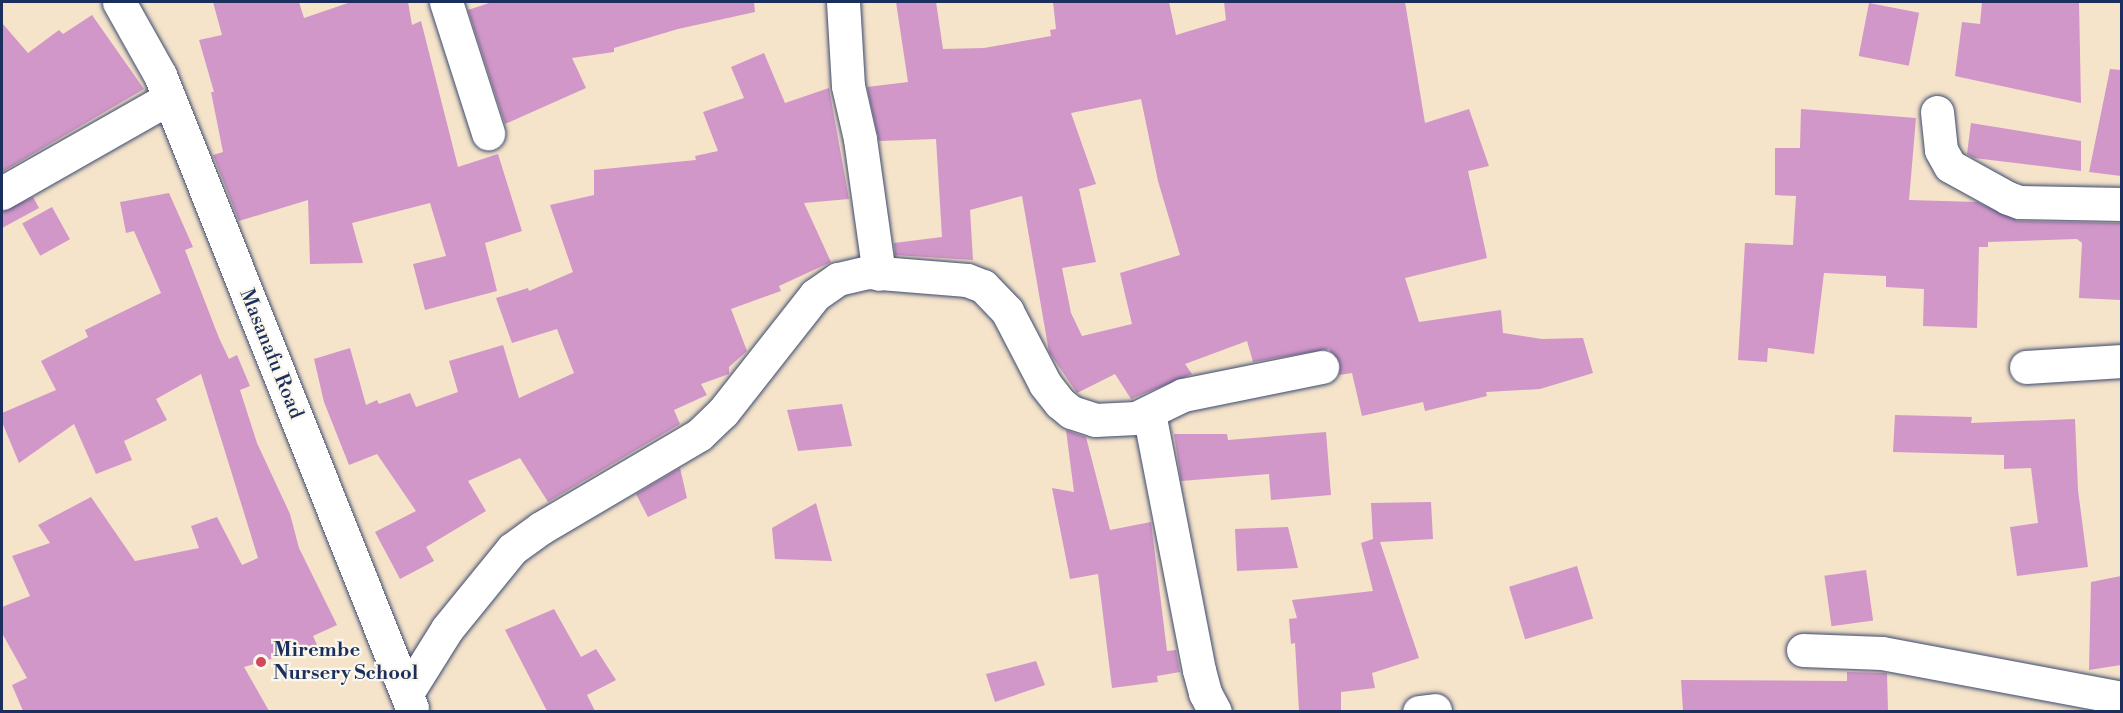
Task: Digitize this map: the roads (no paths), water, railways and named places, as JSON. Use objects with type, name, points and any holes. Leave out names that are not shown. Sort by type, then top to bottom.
[{"type":"street","points":[[446,2],[488,133]]},
{"type":"street","points":[[843,2],[848,86],[860,139],[879,274]]},
{"type":"street","name":"Masanafu Road","points":[[130,6],[169,98],[410,702]]},
{"type":"street","points":[[2,193],[169,98]]},
{"type":"street","points":[[1937,112],[1941,150],[1950,166],[2008,198],[2019,202],[2121,204]]},
{"type":"street","points":[[410,702],[447,629],[512,549],[699,435],[723,412],[815,295],[854,273],[967,280],[983,286],[1007,311],[1045,384],[1065,408],[1095,420],[1149,413],[1183,395],[1322,367]]},
{"type":"street","points":[[2026,367],[2121,361]]},
{"type":"street","points":[[1149,413],[1194,647],[1205,693],[1215,711]]},
{"type":"street","points":[[1803,651],[1882,653],[2121,698]]},
{"type":"place","name":"Mirembe Nursery School","points":[[261,662]]}]
